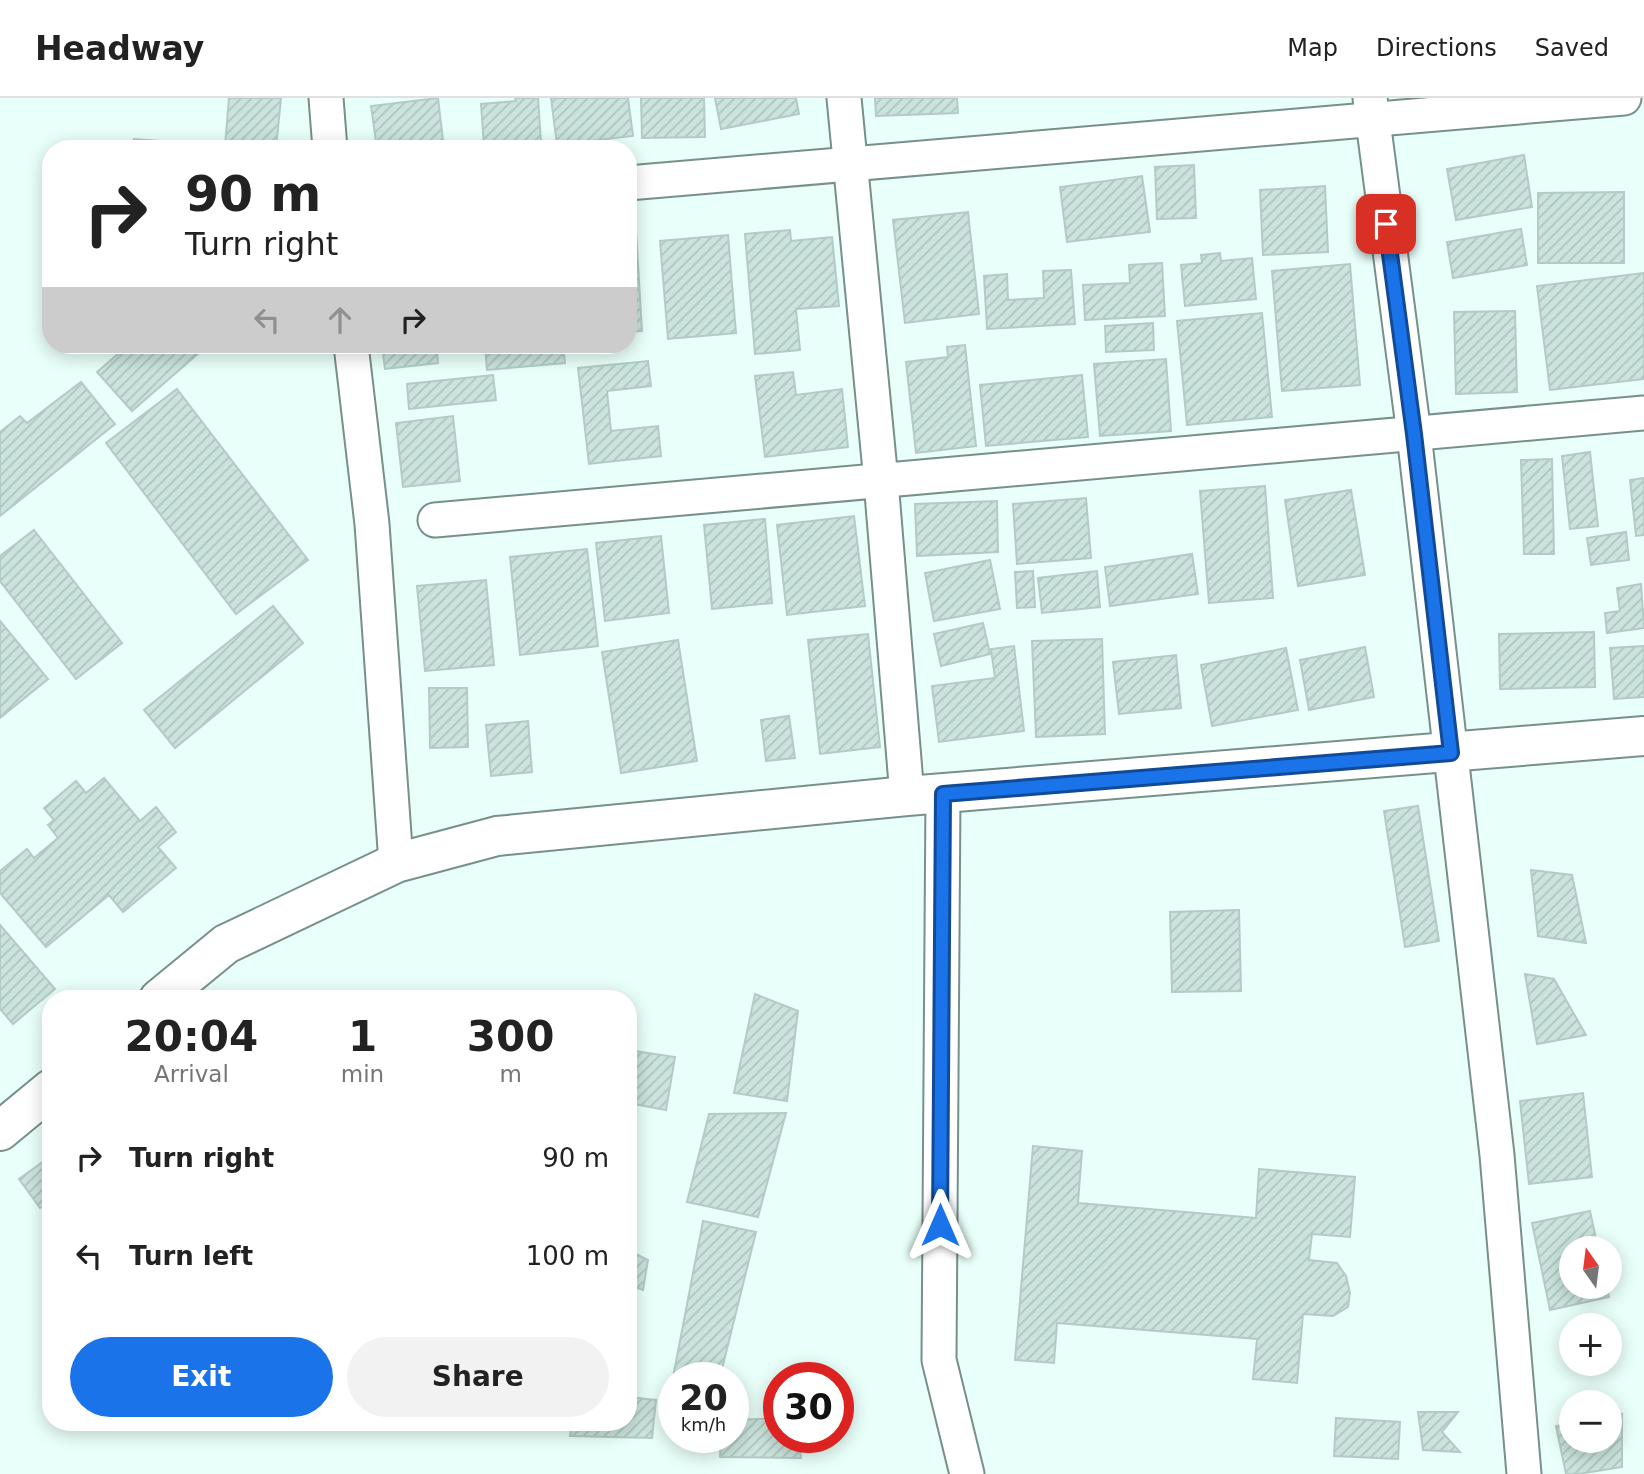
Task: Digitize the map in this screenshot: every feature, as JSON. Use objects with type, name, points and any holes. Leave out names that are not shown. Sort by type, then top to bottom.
[{"type":"street","points":[[326,98],[329,140]]},
{"type":"street","points":[[844,98],[881,481],[925,795],[939,1360],[967,1474]]},
{"type":"street","points":[[637,182],[849,164],[1371,109],[1625,98]]},
{"type":"street","points":[[1371,109],[1414,434],[1497,1155],[1524,1474]]},
{"type":"street","points":[[352,354],[372,524],[396,863]]},
{"type":"street","points":[[435,520],[1644,413]]},
{"type":"street","points":[[170,990],[226,944],[396,863],[496,836],[925,795],[1644,736]]},
{"type":"street","points":[[0,1131],[42,1096]]},
{"type":"building","points":[[229,98],[281,98],[277,140],[226,140]]},
{"type":"building","points":[[438,98],[443,140],[376,140],[371,106]]},
{"type":"building","points":[[515,98],[538,98],[541,140],[484,140],[481,104],[516,101]]},
{"type":"building","points":[[551,98],[628,98],[633,136],[599,140],[556,140]]},
{"type":"building","points":[[641,98],[704,98],[705,137],[642,138]]},
{"type":"building","points":[[715,98],[796,98],[799,114],[721,129]]},
{"type":"building","points":[[875,98],[957,98],[958,113],[876,116]]},
{"type":"building","points":[[1524,155],[1532,207],[1456,220],[1447,169]]},
{"type":"building","points":[[1194,165],[1196,218],[1157,219],[1155,167]]},
{"type":"building","points":[[1142,176],[1150,232],[1067,242],[1060,187]]},
{"type":"building","points":[[1325,186],[1328,252],[1263,255],[1260,190]]},
{"type":"building","points":[[1624,192],[1624,263],[1538,263],[1538,193]]},
{"type":"building","points":[[968,212],[979,314],[905,323],[893,220]]},
{"type":"building","points":[[1521,229],[1527,265],[1453,278],[1447,242]]},
{"type":"building","points":[[790,230],[791,241],[832,237],[839,306],[796,309],[800,350],[755,354],[745,234]]},
{"type":"building","points":[[728,235],[736,333],[668,339],[660,241]]},
{"type":"building","points":[[637,248],[642,331],[637,331]]},
{"type":"building","points":[[1220,253],[1221,261],[1252,258],[1256,299],[1185,306],[1181,265],[1202,263],[1201,255]]},
{"type":"building","points":[[1162,263],[1165,316],[1085,320],[1083,285],[1130,283],[1129,265]]},
{"type":"building","points":[[1350,264],[1360,385],[1282,391],[1272,271]]},
{"type":"building","points":[[1071,270],[1075,324],[987,329],[984,276],[1007,274],[1008,300],[1044,298],[1043,271]]},
{"type":"building","points":[[1644,273],[1644,379],[1550,390],[1537,286]]},
{"type":"building","points":[[1515,311],[1517,392],[1456,394],[1454,312]]},
{"type":"building","points":[[1262,313],[1272,417],[1187,425],[1177,321]]},
{"type":"building","points":[[1153,323],[1154,350],[1106,352],[1105,326]]},
{"type":"building","points":[[965,345],[976,446],[916,453],[906,362],[948,357],[947,347]]},
{"type":"building","points":[[118,354],[198,354],[132,411],[97,372]]},
{"type":"building","points":[[383,354],[437,354],[438,363],[385,369]]},
{"type":"building","points":[[486,354],[564,354],[565,363],[487,370]]},
{"type":"building","points":[[1166,359],[1171,431],[1100,436],[1094,364]]},
{"type":"building","points":[[648,361],[651,386],[607,391],[611,431],[658,426],[661,456],[589,464],[578,368]]},
{"type":"building","points":[[793,372],[796,395],[842,389],[848,447],[765,457],[755,376]]},
{"type":"building","points":[[493,375],[496,400],[409,409],[407,384]]},
{"type":"building","points":[[1082,375],[1088,437],[986,446],[980,385]]},
{"type":"building","points":[[81,382],[115,424],[0,516],[0,432],[20,416],[27,423]]},
{"type":"building","points":[[177,389],[308,560],[236,614],[106,443]]},
{"type":"building","points":[[453,416],[460,481],[403,487],[396,423]]},
{"type":"building","points":[[1590,452],[1598,526],[1570,529],[1562,456]]},
{"type":"building","points":[[1552,459],[1554,554],[1524,554],[1521,460]]},
{"type":"building","points":[[1644,478],[1644,535],[1636,536],[1630,480]]},
{"type":"building","points":[[1265,486],[1273,598],[1209,603],[1200,491]]},
{"type":"building","points":[[1351,490],[1365,575],[1298,586],[1285,500]]},
{"type":"building","points":[[1086,498],[1091,558],[1017,564],[1013,504]]},
{"type":"building","points":[[997,501],[998,552],[917,556],[915,504]]},
{"type":"building","points":[[854,516],[865,606],[787,615],[777,525]]},
{"type":"building","points":[[765,519],[772,603],[712,609],[704,525]]},
{"type":"building","points":[[34,530],[122,643],[76,679],[0,581],[0,556]]},
{"type":"building","points":[[1626,532],[1629,560],[1591,565],[1587,538]]},
{"type":"building","points":[[661,536],[669,613],[605,621],[596,543]]},
{"type":"building","points":[[587,549],[598,646],[520,655],[510,557]]},
{"type":"building","points":[[1192,554],[1198,594],[1110,606],[1105,567]]},
{"type":"building","points":[[990,560],[1000,609],[934,621],[925,573]]},
{"type":"building","points":[[1033,571],[1035,607],[1017,608],[1015,572]]},
{"type":"building","points":[[1097,571],[1100,607],[1042,613],[1038,578]]},
{"type":"building","points":[[486,580],[494,665],[425,671],[417,586]]},
{"type":"building","points":[[1641,584],[1644,628],[1607,633],[1605,613],[1620,611],[1617,588]]},
{"type":"building","points":[[273,606],[303,643],[175,748],[144,710]]},
{"type":"building","points":[[0,621],[48,679],[0,718]]},
{"type":"building","points":[[983,623],[990,654],[941,666],[934,634]]},
{"type":"building","points":[[1594,632],[1595,687],[1500,689],[1499,634]]},
{"type":"building","points":[[868,634],[880,747],[820,754],[808,640]]},
{"type":"building","points":[[1102,639],[1105,734],[1036,737],[1032,641]]},
{"type":"building","points":[[678,640],[697,761],[621,773],[602,652]]},
{"type":"building","points":[[1014,646],[1024,731],[939,742],[932,686],[995,678],[991,649]]},
{"type":"building","points":[[1644,646],[1644,697],[1614,699],[1610,648]]},
{"type":"building","points":[[1365,647],[1374,697],[1309,710],[1300,660]]},
{"type":"building","points":[[1286,648],[1298,710],[1212,726],[1201,665]]},
{"type":"building","points":[[1176,655],[1181,708],[1119,714],[1113,662]]},
{"type":"building","points":[[429,688],[467,688],[468,747],[430,748]]},
{"type":"building","points":[[789,716],[795,758],[766,761],[761,720]]},
{"type":"building","points":[[528,721],[532,772],[491,776],[486,725]]},
{"type":"building","points":[[104,778],[140,821],[156,807],[176,832],[158,847],[176,868],[123,912],[109,895],[46,947],[0,893],[0,871],[27,849],[34,858],[58,838],[48,825],[54,820],[44,808],[76,781],[86,793]]},
{"type":"building","points":[[1418,806],[1439,941],[1405,947],[1384,811]]},
{"type":"building","points":[[1531,870],[1572,875],[1586,943],[1538,936]]},
{"type":"building","points":[[1239,910],[1241,991],[1172,992],[1170,912]]},
{"type":"building","points":[[0,925],[55,989],[42,990],[42,1000],[13,1024],[0,1009]]},
{"type":"building","points":[[1525,974],[1554,979],[1586,1035],[1537,1044]]},
{"type":"building","points":[[755,994],[798,1011],[787,1101],[734,1093]]},
{"type":"building","points":[[637,1051],[675,1057],[666,1110],[637,1105]]},
{"type":"building","points":[[1583,1093],[1592,1177],[1529,1184],[1520,1101]]},
{"type":"building","points":[[786,1113],[758,1217],[687,1202],[709,1114]]},
{"type":"building","points":[[1033,1146],[1082,1151],[1078,1203],[1256,1218],[1259,1169],[1355,1177],[1350,1237],[1312,1234],[1309,1260],[1337,1263],[1346,1276],[1350,1293],[1348,1307],[1333,1316],[1303,1314],[1297,1383],[1253,1379],[1257,1339],[1057,1323],[1054,1363],[1015,1360]]},
{"type":"building","points":[[42,1162],[42,1207],[40,1208],[19,1179]]},
{"type":"building","points":[[1590,1211],[1595,1236],[1559,1236],[1559,1299],[1600,1299],[1550,1310],[1532,1223]]},
{"type":"building","points":[[703,1221],[756,1232],[724,1362],[676,1362]]},
{"type":"building","points":[[637,1254],[648,1260],[643,1290],[637,1288]]},
{"type":"building","points":[[637,1398],[656,1400],[652,1438],[570,1436],[571,1431],[637,1431]]},
{"type":"building","points":[[1418,1412],[1458,1412],[1442,1432],[1460,1452],[1423,1450]]},
{"type":"building","points":[[1336,1418],[1400,1422],[1398,1459],[1334,1456]]},
{"type":"building","points":[[749,1419],[763,1419],[763,1453],[800,1453],[801,1458],[720,1457],[720,1453],[749,1453]]},
{"type":"building","points":[[1562,1453],[1622,1453],[1622,1467],[1566,1474]]},
{"type":"route","points":[[940,1225],[943,794],[1451,753],[1414,434],[1386,224]]}]
